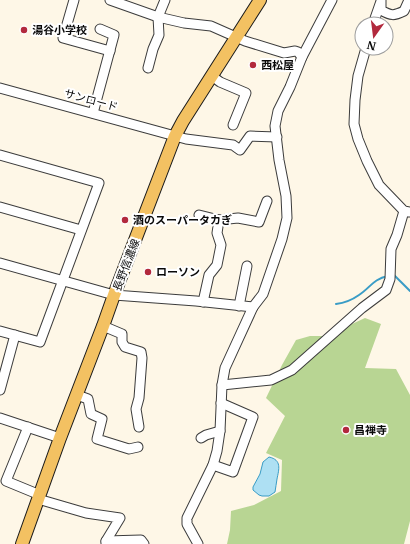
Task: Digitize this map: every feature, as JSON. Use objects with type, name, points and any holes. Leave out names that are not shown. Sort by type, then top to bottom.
[{"type":"main road","name":"長野信濃線","points":[[22,544],[60,438],[175,136],[260,0]]},
{"type":"street","points":[[74,0],[63,38],[110,52]]},
{"type":"street","points":[[110,0],[158,17],[184,23],[211,26],[236,38],[265,48],[284,53],[295,51],[298,52],[302,57]]},
{"type":"street","points":[[148,68],[153,49],[159,35],[158,17],[165,0]]},
{"type":"street","points":[[198,544],[187,524],[188,518],[213,465],[217,451],[220,431],[222,385],[225,368],[253,307],[263,294],[282,239],[287,218],[286,196],[279,160],[275,126],[278,111],[290,87],[302,57],[332,0]]},
{"type":"street","points":[[381,0],[381,10],[387,14],[395,15],[404,11],[409,0]]},
{"type":"street","points":[[376,16],[381,0]]},
{"type":"street","points":[[93,113],[114,35],[100,30]]},
{"type":"street","points":[[222,385],[271,380],[292,370],[362,308],[386,290],[390,279],[391,249],[407,212],[379,185],[358,139],[354,124],[355,100],[358,76],[364,56]]},
{"type":"street","points":[[212,76],[220,82],[246,93],[233,125]]},
{"type":"street","name":"サンロード","points":[[0,88],[175,136],[233,145],[240,150],[250,136],[277,137]]},
{"type":"street","points":[[0,155],[99,183],[40,342],[0,331]]},
{"type":"street","points":[[198,215],[220,220],[238,218],[259,222],[267,201]]},
{"type":"street","points":[[0,207],[82,230]]},
{"type":"street","points":[[203,302],[209,275],[217,265],[221,245],[217,234],[220,220]]},
{"type":"street","points":[[0,263],[114,295],[253,307]]},
{"type":"street","points":[[239,306],[247,266]]},
{"type":"street","points":[[103,326],[122,334],[122,342],[126,347],[141,352],[142,358],[139,398],[136,409],[139,427]]},
{"type":"street","points":[[0,390],[2,375],[14,336]]},
{"type":"street","points":[[76,396],[88,399],[91,414],[102,419],[98,439],[129,449],[138,448]]},
{"type":"street","points":[[213,465],[233,472],[253,417],[221,403]]},
{"type":"street","points":[[0,418],[60,438]]},
{"type":"street","points":[[28,427],[6,481],[39,497],[86,513],[120,518],[106,543]]},
{"type":"street","points":[[202,438],[206,435],[220,431]]},
{"type":"street","points":[[106,543],[141,540],[144,544]]},
{"type":"green space","name":"昌禅寺","points":[[365,318],[381,324],[365,368],[396,369],[410,395],[410,521],[404,544],[227,544],[230,530],[231,511],[254,505],[281,491],[282,460],[266,453],[285,416],[266,398],[296,340],[310,336],[326,336]]},
{"type":"water","points":[[269,457],[276,460],[279,465],[275,492],[269,496],[262,496],[253,490],[253,487],[260,474],[263,462]]},
{"type":"waterway","points":[[394,275],[410,291]]},
{"type":"waterway","points":[[336,304],[354,298],[375,281],[388,276]]},
{"type":"place","name":"湯谷小学校","points":[[24,30]]},
{"type":"place","name":"西松屋","points":[[253,65]]},
{"type":"place","name":"酒のスーパータカぎ","points":[[125,220]]},
{"type":"place","name":"ローソン","points":[[148,272]]},
{"type":"place","name":"昌禅寺","points":[[346,430]]}]
